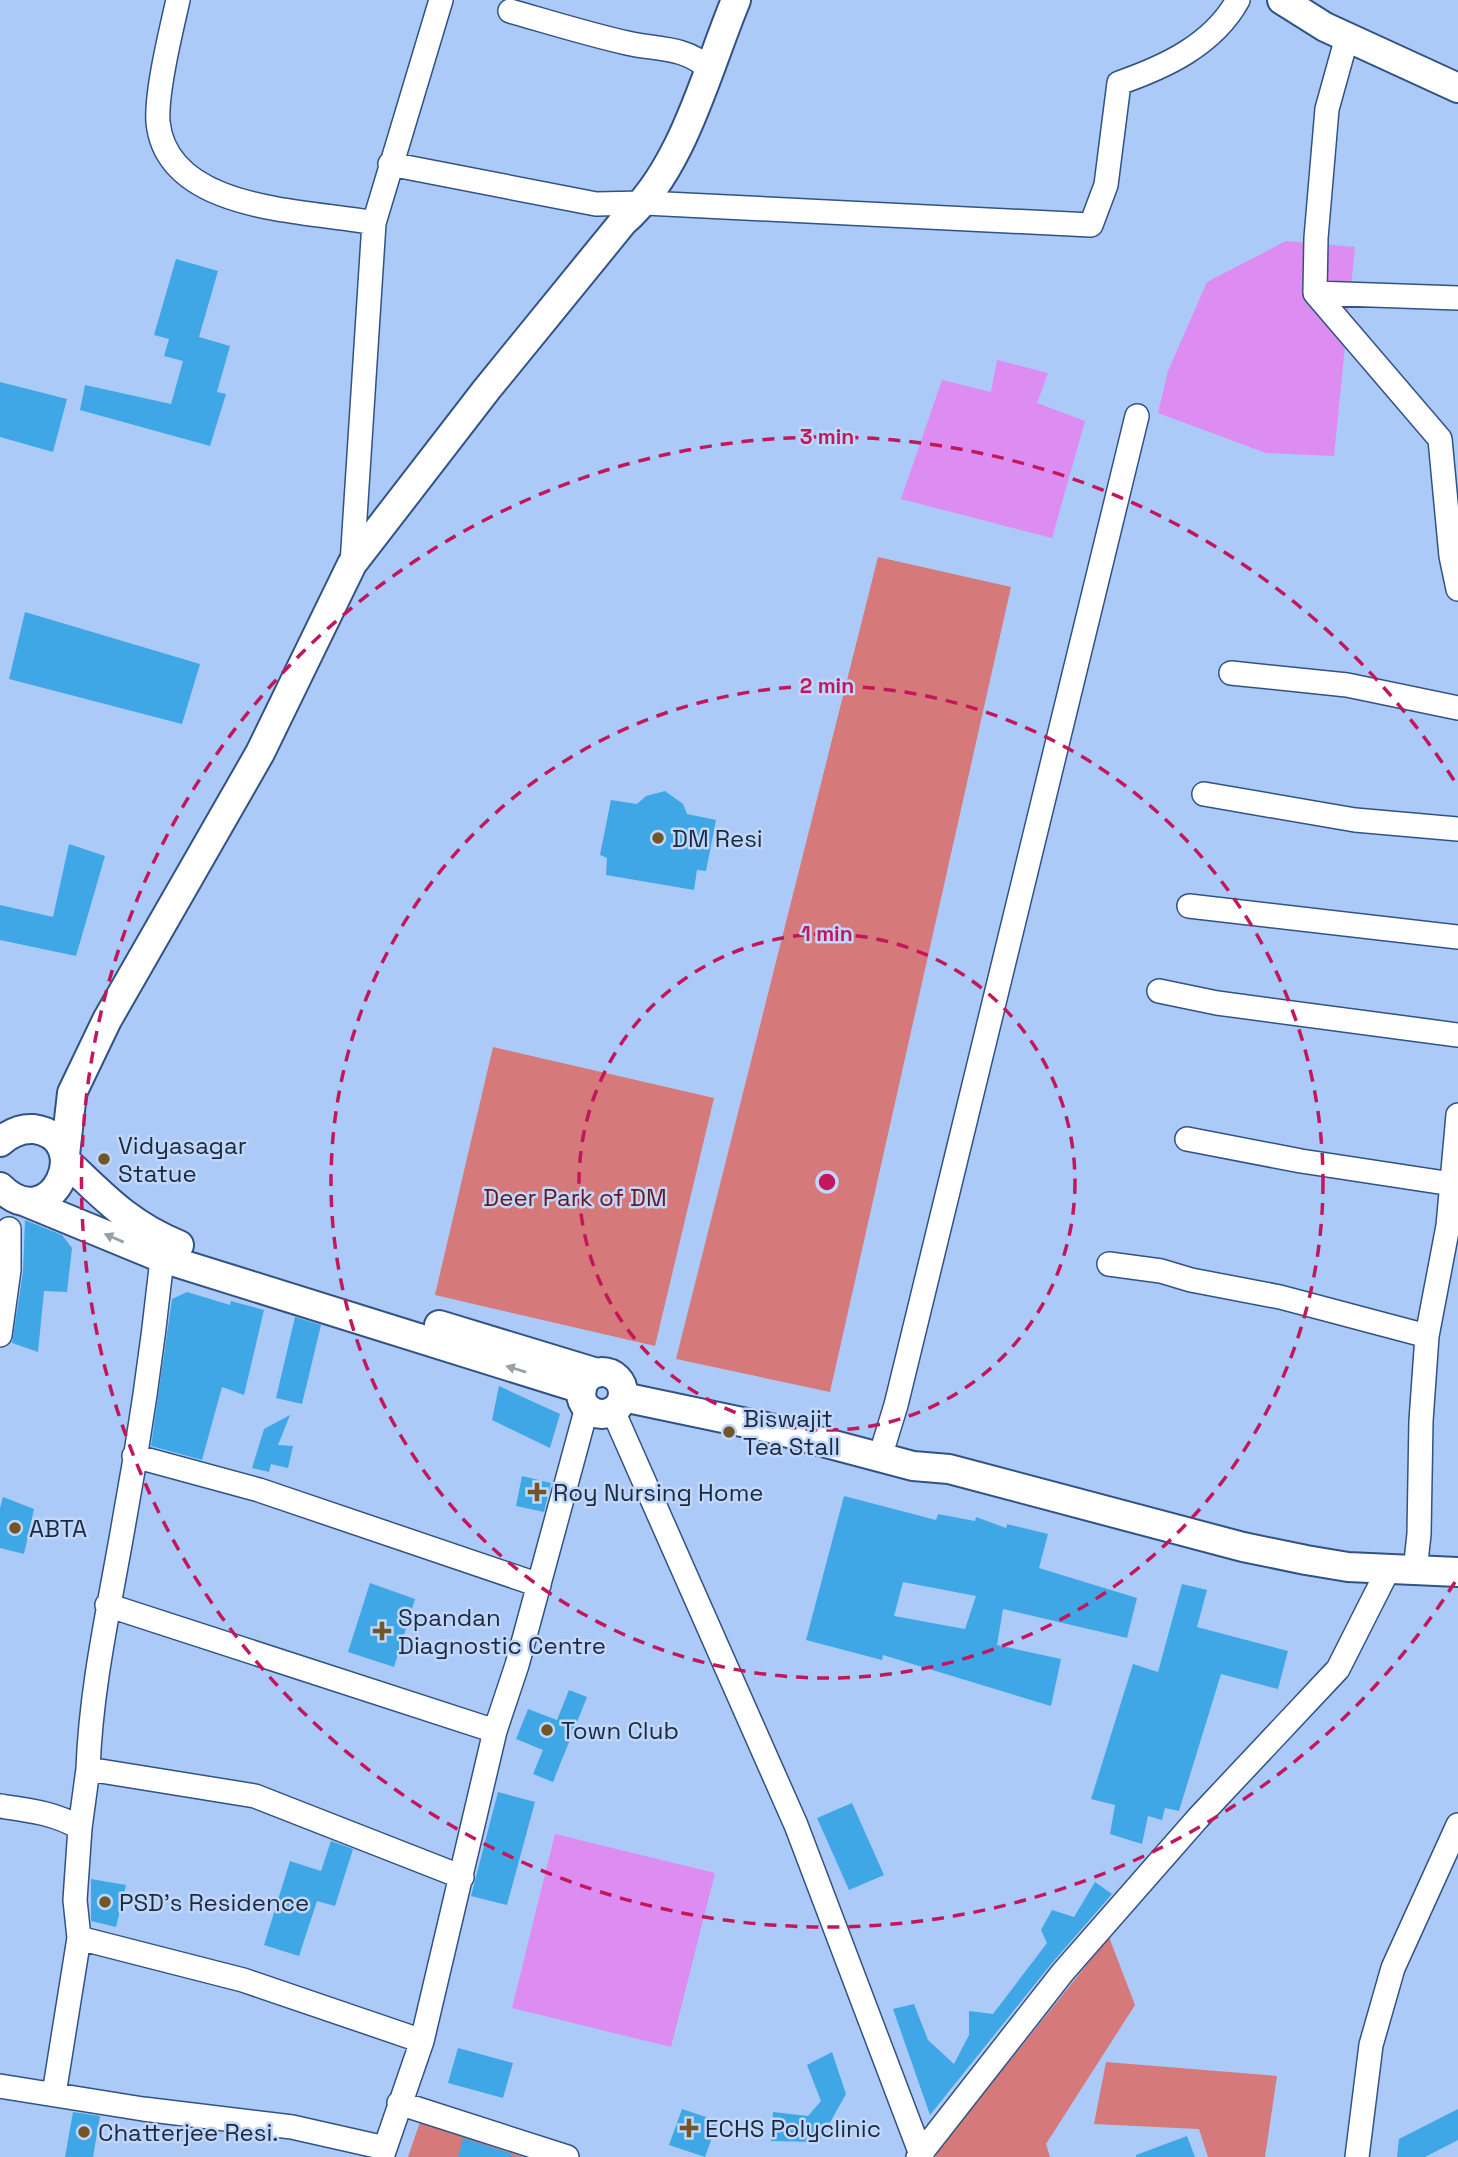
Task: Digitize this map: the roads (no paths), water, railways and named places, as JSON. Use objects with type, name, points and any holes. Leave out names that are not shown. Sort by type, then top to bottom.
[{"type":"main road","points":[[26,1202],[43,1199],[57,1188],[65,1173],[72,1093],[107,1020],[260,753],[352,564],[487,389],[624,222],[645,203],[687,129],[736,0]]},
{"type":"main road","points":[[1282,0],[1347,37],[1458,88]]},
{"type":"main road","points":[[8,1135],[72,1093]]},
{"type":"main road","points":[[8,1135],[42,1130],[56,1140],[65,1158],[120,1213],[150,1233],[603,1392]]},
{"type":"main road","points":[[0,1187],[9,1196],[162,1258],[603,1392],[766,1427],[883,1448],[912,1466],[949,1469],[1243,1547],[1327,1564],[1458,1573]]},
{"type":"street","points":[[178,0],[158,121],[164,147],[184,175],[221,194],[286,212],[374,223]]},
{"type":"street","points":[[352,564],[374,223],[441,0]]},
{"type":"street","points":[[390,164],[596,204],[645,203],[1091,226],[1106,184],[1119,83],[1162,68],[1198,43],[1226,21],[1238,0]]},
{"type":"street","points":[[510,11],[629,44],[683,51],[695,56],[708,68]]},
{"type":"street","points":[[1347,37],[1327,109],[1316,238],[1315,293],[1440,439],[1451,556],[1458,589]]},
{"type":"street","points":[[1315,293],[1458,298]]},
{"type":"street","points":[[883,1448],[1137,416]]},
{"type":"street","points":[[1231,673],[1347,685],[1458,708]]},
{"type":"street","points":[[1203,794],[1355,820],[1458,829]]},
{"type":"street","points":[[1189,906],[1458,937]]},
{"type":"street","points":[[1158,991],[1217,1003],[1458,1035]]},
{"type":"street","points":[[920,2156],[1063,1972],[1198,1818],[1338,1669],[1401,1571],[1427,1336],[1452,1184],[1458,1115]]},
{"type":"street","points":[[1187,1139],[1301,1161],[1452,1184]]},
{"type":"street","points":[[0,1335],[9,1270],[9,1229]]},
{"type":"street","points":[[54,2094],[79,1938],[75,1900],[90,1723],[107,1605],[134,1456],[162,1258]]},
{"type":"street","points":[[1109,1264],[1161,1271],[1191,1280],[1280,1297],[1427,1336]]},
{"type":"street","points":[[0,2086],[143,2109],[292,2127],[384,2153],[422,2041],[495,1731],[539,1585],[603,1392]]},
{"type":"street","points":[[603,1392],[796,1825],[920,2156]]},
{"type":"street","points":[[134,1456],[259,1490],[539,1585]]},
{"type":"street","points":[[107,1605],[495,1731]]},
{"type":"street","points":[[88,1769],[255,1796],[462,1877]]},
{"type":"street","points":[[0,1806],[66,1819],[80,1828]]},
{"type":"street","points":[[1357,2157],[1371,2045],[1394,1968],[1458,1825]]},
{"type":"street","points":[[79,1938],[243,1980],[422,2041]]},
{"type":"street","points":[[400,2103],[568,2157]]},
{"type":"place","name":"DM Resi","points":[[658,838]]},
{"type":"place","name":"Vidyasagar Statue","points":[[104,1159]]},
{"type":"place","name":"Biswajit Tea Stall","points":[[729,1432]]},
{"type":"place","name":"Roy Nursing Home","points":[[537,1492]]},
{"type":"place","name":"ABTA","points":[[15,1528]]},
{"type":"place","name":"Spandan Diagnostic Centre","points":[[382,1631]]},
{"type":"place","name":"Town Club","points":[[547,1730]]},
{"type":"place","name":"PSD's Residence","points":[[105,1902]]},
{"type":"place","name":"ECHS Polyclinic","points":[[689,2128]]},
{"type":"place","name":"Chatterjee Resi.","points":[[84,2132]]},
{"type":"park label","name":"Deer Park of DM","points":[[575,1197]]}]
